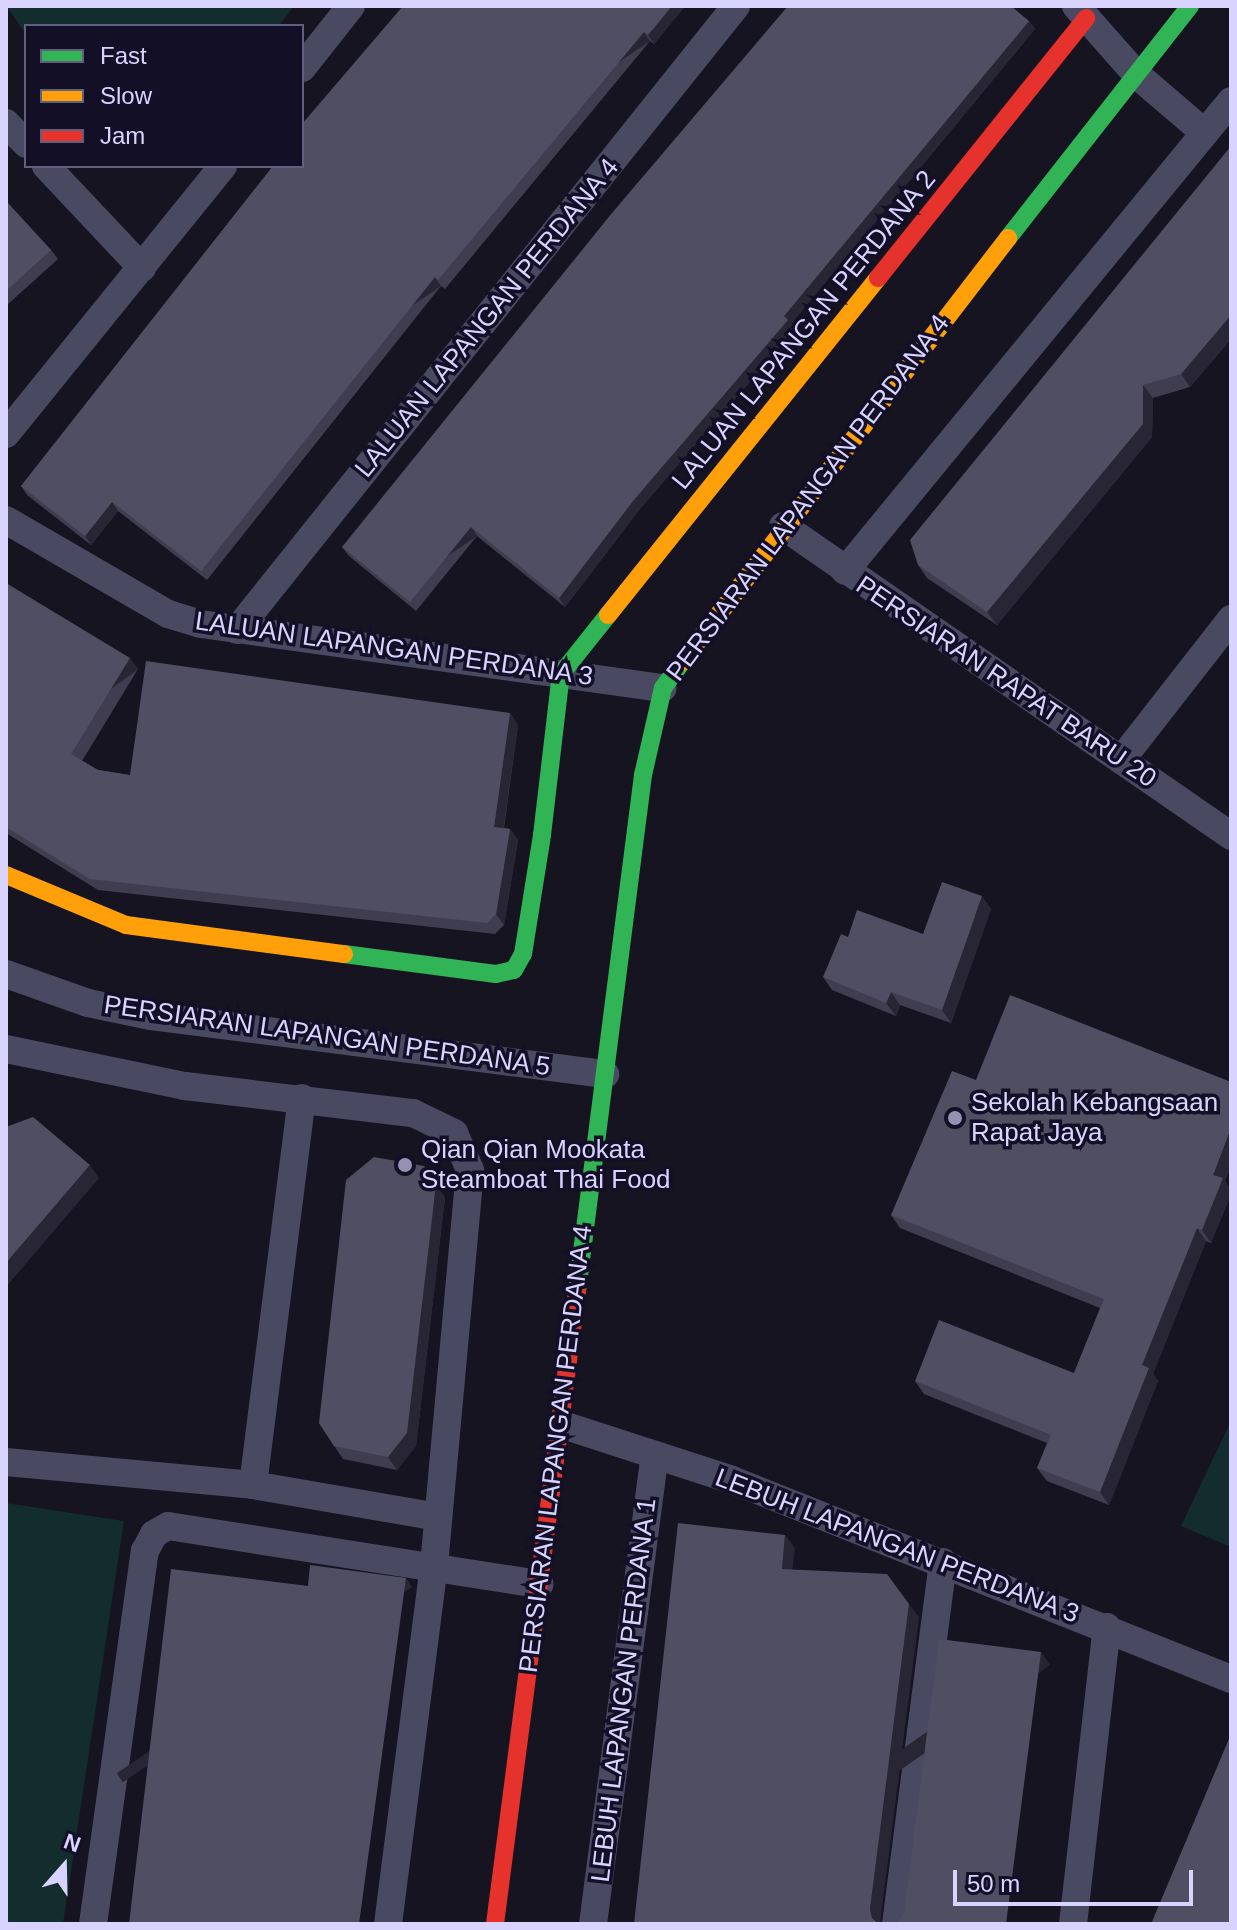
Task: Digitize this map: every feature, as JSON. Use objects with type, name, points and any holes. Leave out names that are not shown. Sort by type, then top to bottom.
[{"type":"street","points":[[304,65],[351,6]]},
{"type":"street","name":"LALUAN LAPANGAN PERDANA 4","points":[[237,630],[736,6]]},
{"type":"street","name":"PERSIARAN LAPANGAN PERDANA 4","points":[[495,1924],[643,775],[663,688],[783,526],[1190,6]]},
{"type":"street","points":[[1081,12],[1137,75],[1205,133]]},
{"type":"street","name":"LALUAN LAPANGAN PERDANA 2","points":[[561,674],[1081,12]]},
{"type":"street","points":[[845,571],[1231,101]]},
{"type":"street","points":[[6,123],[24,142]]},
{"type":"street","points":[[48,168],[142,268]]},
{"type":"street","points":[[6,434],[221,168]]},
{"type":"street","name":"LALUAN LAPANGAN PERDANA 3","points":[[6,520],[168,614],[237,630],[663,688]]},
{"type":"street","name":"PERSIARAN RAPAT BARU 20","points":[[783,526],[1231,836]]},
{"type":"street","points":[[1121,760],[1231,619]]},
{"type":"street","points":[[6,875],[30,889],[126,925],[505,973],[523,954],[561,674]]},
{"type":"street","name":"PERSIARAN LAPANGAN PERDANA 5","points":[[6,974],[88,1003],[151,1016],[605,1074]]},
{"type":"street","points":[[6,1049],[185,1086],[413,1113],[454,1133],[470,1170],[434,1565],[388,1924]]},
{"type":"street","points":[[253,1485],[302,1098]]},
{"type":"street","name":"LEBUH LAPANGAN PERDANA 3","points":[[560,1424],[655,1455],[943,1562],[1231,1679]]},
{"type":"street","name":"LEBUH LAPANGAN PERDANA 1","points":[[593,1924],[655,1455]]},
{"type":"street","points":[[6,1462],[253,1485],[438,1517]]},
{"type":"street","points":[[93,1924],[145,1551],[154,1534],[168,1526],[434,1565],[539,1584]]},
{"type":"street","points":[[896,1924],[943,1562]]},
{"type":"street","points":[[1073,1924],[1107,1627]]},
{"type":"green space","points":[[6,6],[294,6],[280,24],[24,24],[24,31]]},
{"type":"green space","points":[[1231,1421],[1231,1547],[1181,1526]]},
{"type":"green space","points":[[6,1503],[124,1521],[63,1924],[6,1924]]},
{"type":"building","points":[[403,6],[672,6],[648,35],[644,32],[438,280],[435,277],[201,571],[112,502],[85,536],[21,486],[271,168],[304,168],[304,122]]},
{"type":"building","points":[[788,6],[1011,6],[1029,21],[784,316],[788,320],[633,501],[559,598],[471,527],[410,602],[342,547],[612,213]]},
{"type":"building","points":[[1231,146],[1231,315],[1181,374],[1143,385],[1143,424],[987,612],[918,565],[910,540]]},
{"type":"building","points":[[6,201],[51,250],[6,291]]},
{"type":"building","points":[[6,583],[130,658],[71,754],[98,770],[130,775],[146,661],[510,713],[494,827],[510,829],[496,914],[487,923],[90,879],[6,827]]},
{"type":"building","points":[[942,882],[982,896],[942,1010],[891,992],[886,1003],[823,977],[841,934],[848,937],[857,910],[923,934]]},
{"type":"building","points":[[1010,995],[1231,1082],[1231,1128],[1213,1175],[1223,1178],[1202,1230],[1197,1228],[1142,1365],[1149,1368],[1100,1492],[1037,1468],[1051,1435],[915,1381],[939,1320],[1074,1373],[1104,1299],[891,1215],[952,1071],[976,1080]]},
{"type":"building","points":[[33,1117],[90,1165],[6,1263],[6,1127]]},
{"type":"building","points":[[374,1157],[424,1166],[436,1184],[407,1433],[388,1457],[334,1446],[319,1423],[346,1180]]},
{"type":"building","points":[[678,1523],[785,1535],[782,1569],[887,1574],[909,1604],[870,1909],[872,1918],[879,1924],[634,1924]]},
{"type":"building","points":[[310,1565],[406,1578],[359,1924],[129,1924],[171,1569],[308,1586]]},
{"type":"building","points":[[939,1639],[1041,1652],[1006,1924],[896,1924],[904,1913]]},
{"type":"building","points":[[1231,1734],[1231,1924],[1151,1924]]},
{"type":"traffic: fast","points":[[1008,238],[1190,6]]},
{"type":"traffic: fast","points":[[344,954],[496,974],[514,970],[523,954],[542,835],[561,674],[608,615]]},
{"type":"traffic: fast","points":[[577,1291],[643,775],[663,688],[682,662]]},
{"type":"traffic: slow","points":[[682,662],[1008,238]]},
{"type":"traffic: slow","points":[[608,615],[878,278]]},
{"type":"traffic: slow","points":[[6,875],[126,925],[344,954]]},
{"type":"traffic: jam","points":[[878,278],[1086,18]]},
{"type":"traffic: jam","points":[[495,1924],[577,1291]]},
{"type":"place","name":"Sekolah Kebangsaan Rapat Jaya","points":[[955,1118]]},
{"type":"place","name":"Qian Qian Mookata Steamboat Thai Food","points":[[405,1165]]}]
